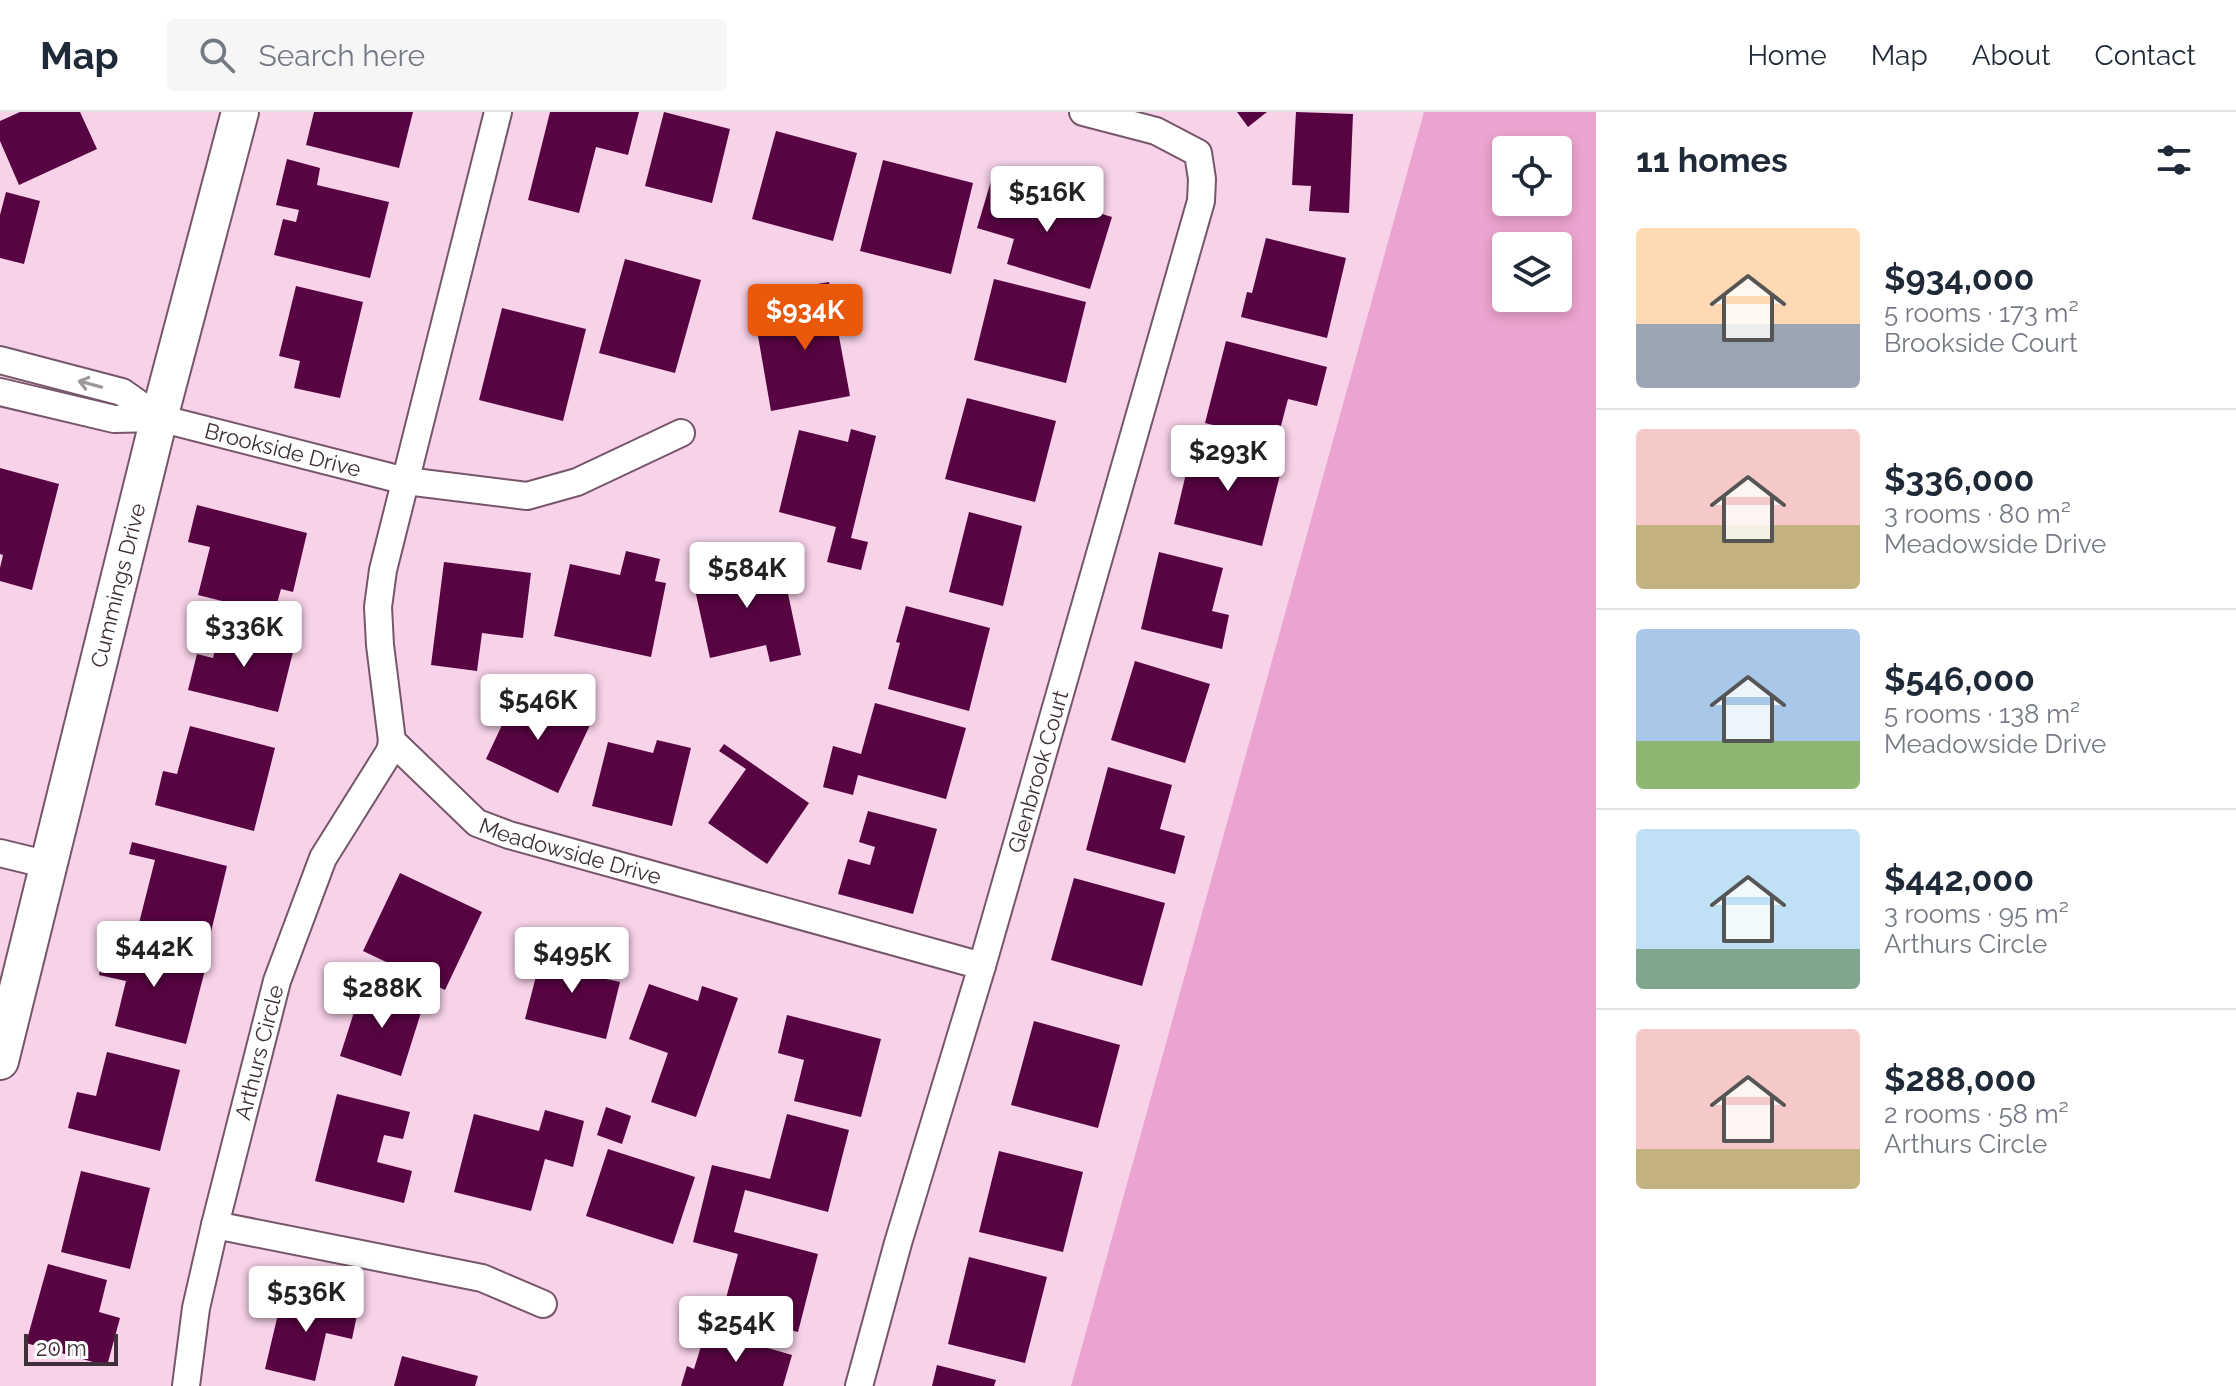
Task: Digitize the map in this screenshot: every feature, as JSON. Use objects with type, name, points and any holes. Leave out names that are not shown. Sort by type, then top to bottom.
[{"type":"street","name":"Cummings Drive","points":[[0,1061],[159,418],[240,112]]},
{"type":"street","points":[[392,741],[378,607],[383,570],[498,112]]},
{"type":"street","name":"Glenbrook Court","points":[[859,1386],[1201,201],[1198,153],[1156,131],[1083,112]]},
{"type":"street","name":"Brookside Drive","points":[[0,360],[122,392],[159,418]]},
{"type":"street","name":"Brookside Drive","points":[[0,392],[114,419],[159,418],[406,481],[527,496],[577,482],[681,433]]},
{"type":"street","name":"Meadowside Drive","points":[[392,741],[477,823],[982,966]]},
{"type":"street","name":"Arthurs Circle","points":[[186,1386],[196,1308],[215,1225],[282,967],[323,858],[390,751],[392,741]]},
{"type":"street","points":[[0,853],[49,865]]},
{"type":"street","points":[[215,1225],[482,1278],[543,1304]]},
{"type":"shaded area","points":[[1424,112],[1596,112],[1596,1386],[1071,1386]]},
{"type":"building","points":[[20,112],[80,112],[97,149],[19,185],[0,141],[0,121]]},
{"type":"building","points":[[314,112],[413,112],[399,168],[306,145]]},
{"type":"building","points":[[550,112],[639,112],[628,155],[596,147],[579,213],[528,200]]},
{"type":"building","points":[[664,112],[730,129],[712,203],[645,186]]},
{"type":"building","points":[[1237,112],[1267,112],[1248,127]]},
{"type":"building","points":[[1296,112],[1353,114],[1349,213],[1309,211],[1311,186],[1292,185]]},
{"type":"building","points":[[776,131],[857,153],[833,241],[752,219]]},
{"type":"building","points":[[287,159],[320,168],[317,185],[389,202],[370,278],[274,255],[283,219],[296,222],[299,210],[276,205]]},
{"type":"building","points":[[883,160],[973,183],[951,274],[860,251]]},
{"type":"building","points":[[991,181],[1112,217],[1090,289],[1007,264],[1014,239],[977,228]]},
{"type":"building","points":[[6,192],[40,201],[24,264],[0,258],[0,215]]},
{"type":"building","points":[[1266,238],[1346,258],[1327,338],[1241,317],[1247,292],[1252,293]]},
{"type":"building","points":[[625,259],[701,280],[675,373],[599,353]]},
{"type":"building","points":[[994,279],[1086,302],[1066,383],[974,360]]},
{"type":"building","points":[[829,282],[850,396],[771,411],[758,336],[789,330],[782,290]]},
{"type":"building","points":[[296,286],[363,302],[340,398],[294,388],[300,361],[279,356]]},
{"type":"building","points":[[502,308],[586,329],[563,421],[479,400]]},
{"type":"building","points":[[1226,341],[1327,367],[1317,406],[1288,399],[1277,441],[1205,423]]},
{"type":"building","points":[[967,398],[1056,421],[1035,502],[945,479]]},
{"type":"building","points":[[851,429],[876,436],[851,538],[868,542],[861,570],[827,562],[836,527],[779,512],[799,430],[848,442]]},
{"type":"building","points":[[1194,440],[1283,463],[1262,546],[1174,524]]},
{"type":"building","points":[[0,468],[59,484],[32,590],[0,581],[3,555],[0,554]]},
{"type":"building","points":[[197,505],[307,533],[293,592],[281,589],[274,614],[198,595],[210,547],[188,542]]},
{"type":"building","points":[[969,512],[1022,526],[1003,606],[949,592]]},
{"type":"building","points":[[626,551],[660,559],[655,581],[666,583],[651,657],[554,636],[570,564],[620,575]]},
{"type":"building","points":[[1159,552],[1223,568],[1212,611],[1229,615],[1222,649],[1141,629]]},
{"type":"building","points":[[780,556],[801,655],[770,662],[766,645],[710,658],[692,576]]},
{"type":"building","points":[[444,562],[531,573],[523,638],[482,633],[477,671],[431,665]]},
{"type":"building","points":[[906,606],[990,628],[969,711],[888,689]]},
{"type":"building","points":[[221,625],[295,644],[278,712],[188,690],[197,654],[213,658]]},
{"type":"building","points":[[1135,661],[1210,684],[1185,763],[1111,740]]},
{"type":"building","points":[[518,691],[590,725],[558,793],[486,759]]},
{"type":"building","points":[[875,703],[966,728],[946,799],[858,775],[853,795],[823,787],[833,746],[861,754]]},
{"type":"building","points":[[190,726],[275,748],[254,831],[155,805],[163,771],[177,774]]},
{"type":"building","points":[[657,740],[691,748],[672,826],[592,806],[608,742],[653,753]]},
{"type":"building","points":[[724,744],[809,803],[767,864],[708,823],[746,769],[719,751]]},
{"type":"building","points":[[1108,767],[1172,785],[1160,829],[1185,836],[1175,874],[1086,850]]},
{"type":"building","points":[[868,811],[937,829],[913,914],[838,894],[848,859],[870,865],[875,847],[859,842]]},
{"type":"building","points":[[132,842],[227,866],[209,940],[139,923],[155,860],[129,854]]},
{"type":"building","points":[[400,873],[482,912],[445,990],[363,951]]},
{"type":"building","points":[[1074,878],[1165,903],[1142,986],[1051,960]]},
{"type":"building","points":[[108,937],[207,962],[186,1044],[115,1026],[126,981],[99,975]]},
{"type":"building","points":[[543,949],[600,963],[597,977],[620,982],[606,1039],[525,1019]]},
{"type":"building","points":[[363,984],[424,1003],[401,1076],[340,1056]]},
{"type":"building","points":[[649,984],[698,1001],[702,986],[738,998],[696,1117],[651,1102],[668,1053],[629,1039]]},
{"type":"building","points":[[787,1015],[881,1039],[861,1117],[794,1101],[804,1060],[778,1053]]},
{"type":"building","points":[[1034,1021],[1120,1045],[1098,1128],[1011,1105]]},
{"type":"building","points":[[107,1052],[180,1070],[160,1151],[68,1128],[77,1092],[96,1096]]},
{"type":"building","points":[[337,1094],[410,1112],[403,1139],[384,1135],[377,1162],[412,1171],[404,1203],[315,1181]]},
{"type":"building","points":[[606,1107],[631,1116],[622,1144],[597,1135]]},
{"type":"building","points":[[545,1110],[584,1121],[573,1167],[545,1159],[531,1211],[454,1192],[474,1114],[539,1131]]},
{"type":"building","points":[[787,1114],[849,1130],[828,1212],[745,1190],[734,1232],[818,1254],[798,1332],[722,1313],[738,1254],[693,1242],[712,1165],[770,1179]]},
{"type":"building","points":[[608,1149],[695,1177],[673,1244],[586,1216]]},
{"type":"building","points":[[999,1151],[1083,1172],[1063,1252],[979,1232]]},
{"type":"building","points":[[81,1171],[150,1188],[130,1269],[61,1252]]},
{"type":"building","points":[[969,1257],[1047,1277],[1025,1363],[948,1344]]},
{"type":"building","points":[[48,1264],[107,1280],[99,1312],[120,1318],[107,1366],[26,1343]]},
{"type":"building","points":[[283,1293],[358,1310],[352,1339],[326,1333],[315,1381],[265,1369]]},
{"type":"building","points":[[706,1330],[792,1355],[783,1386],[681,1386],[687,1366],[694,1369]]},
{"type":"building","points":[[402,1356],[478,1376],[475,1386],[394,1386]]},
{"type":"building","points":[[937,1365],[996,1380],[994,1386],[932,1386]]}]
